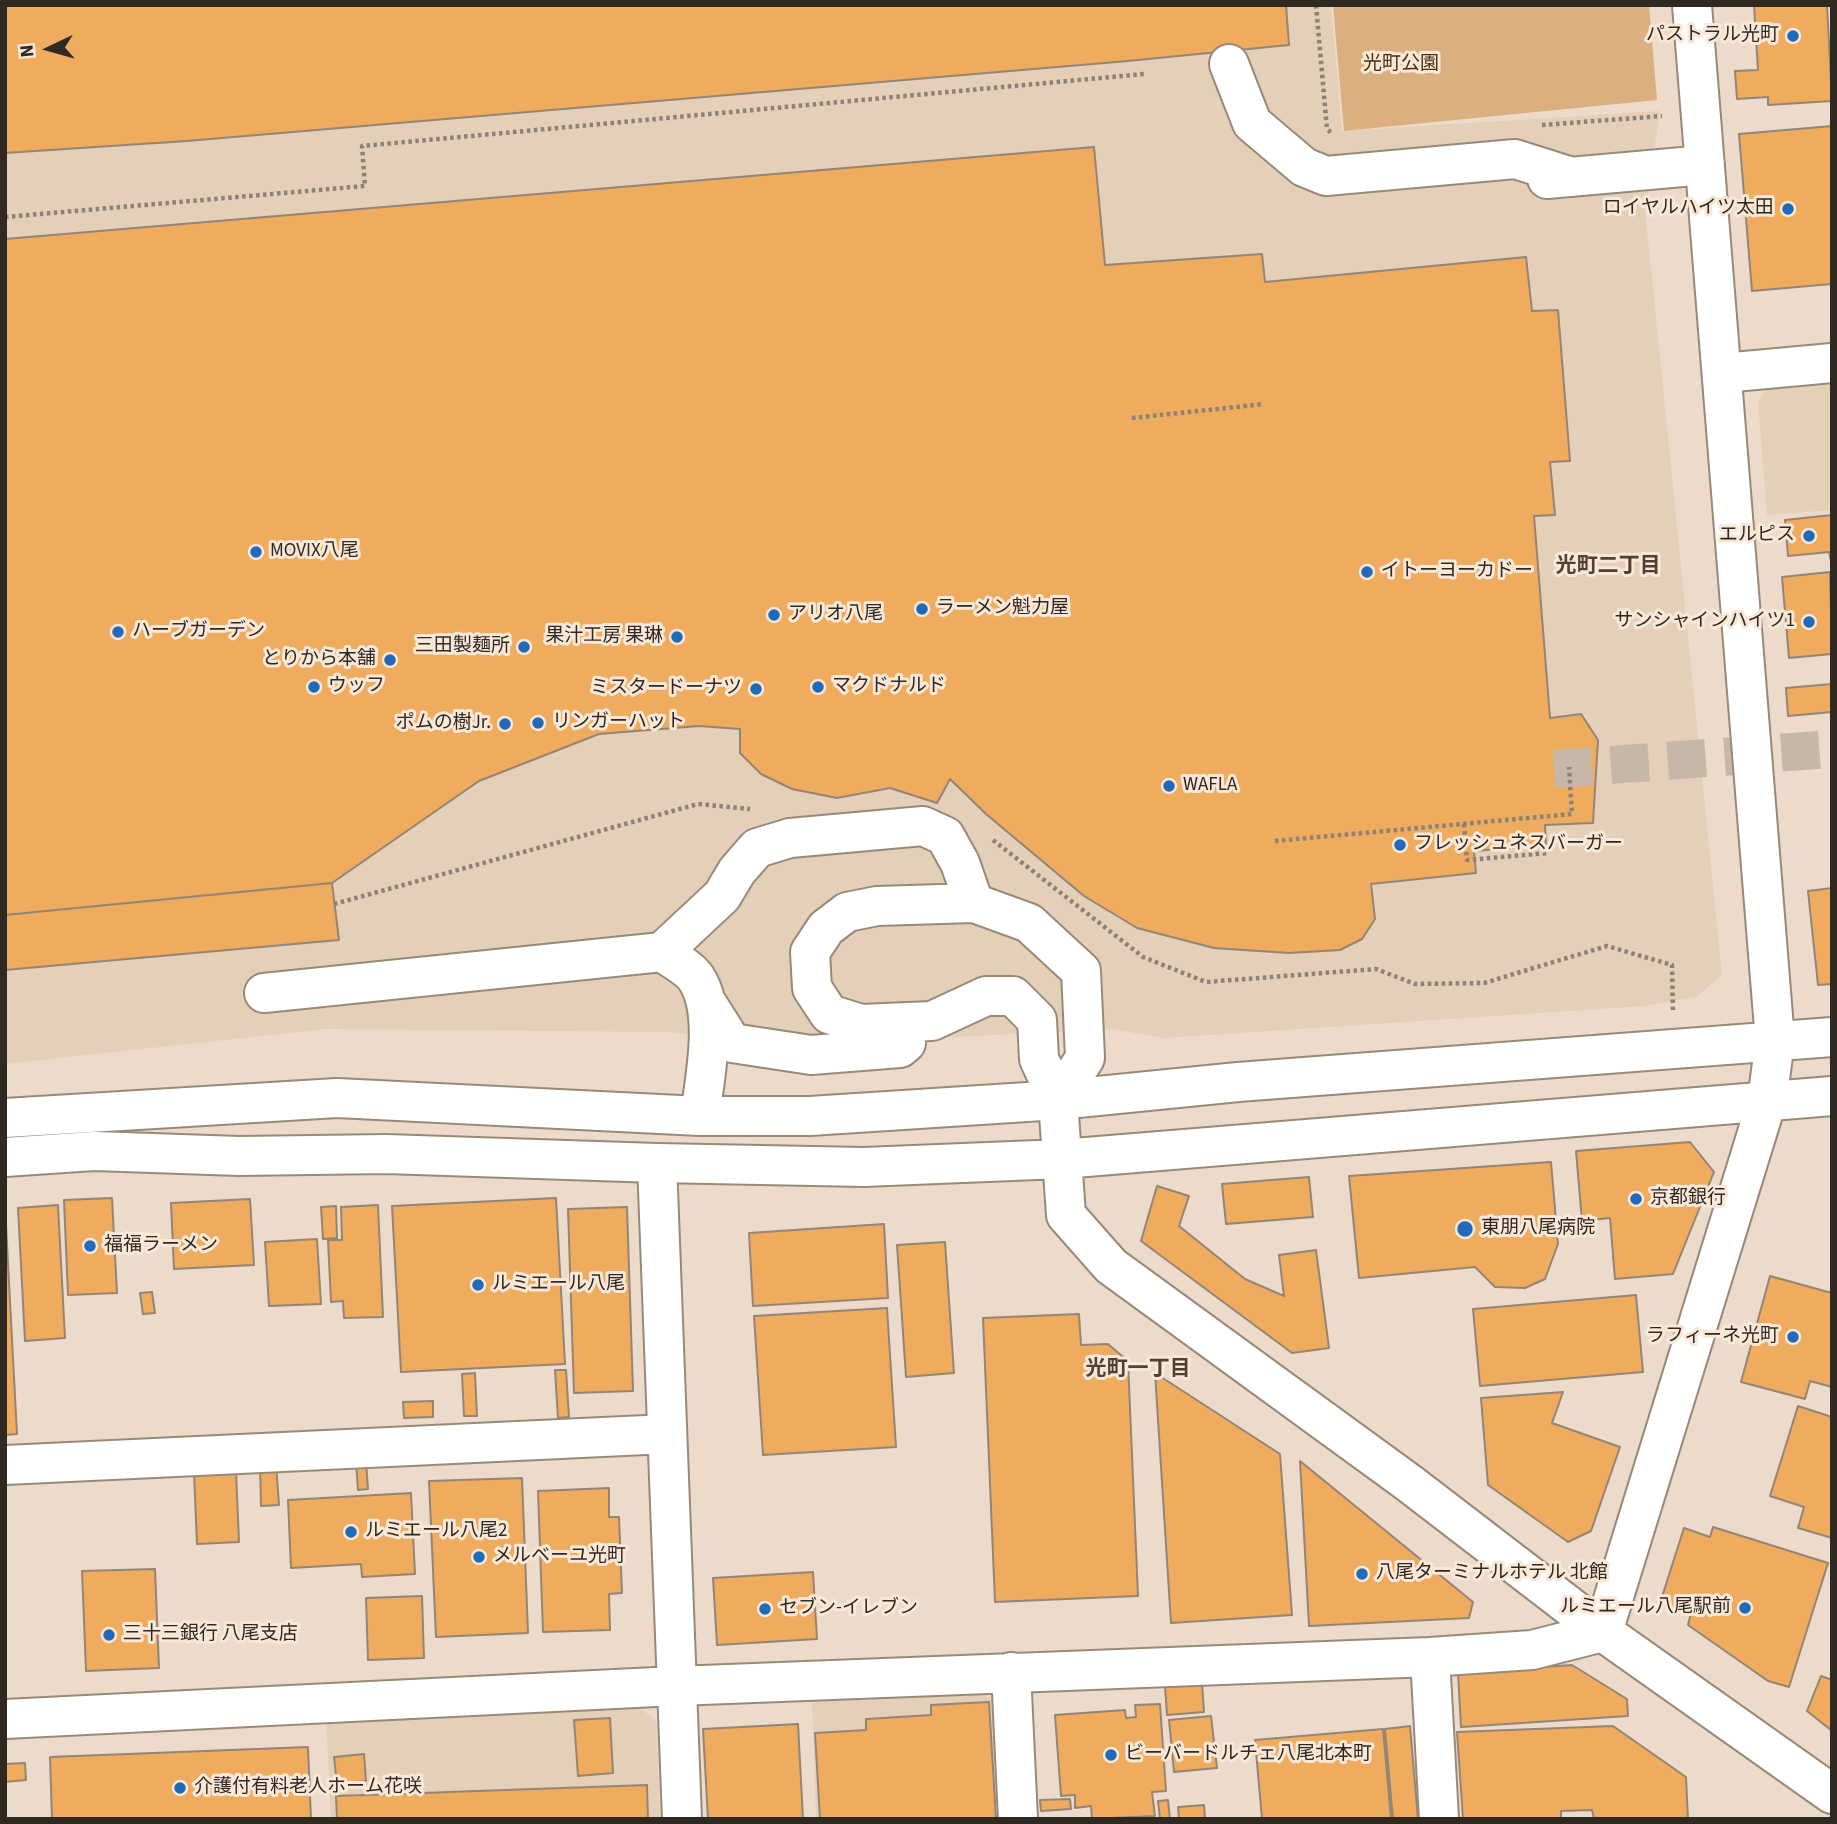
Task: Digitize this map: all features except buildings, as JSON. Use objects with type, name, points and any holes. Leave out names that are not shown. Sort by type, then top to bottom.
[{"type":"street","points":[[1603,1632],[1767,1101],[1775,1041],[1692,5]]},
{"type":"street","points":[[1229,64],[1252,123],[1304,167],[1326,176],[1515,159],[1572,177]]},
{"type":"street","points":[[1478,186],[1705,165]]},
{"type":"street","points":[[1723,373],[1832,363]]},
{"type":"street","points":[[264,993],[662,952],[722,896],[737,871],[757,848],[790,838],[923,826],[945,836],[960,863],[974,902]]},
{"type":"street","points":[[932,1021],[861,1024],[829,1014],[812,988],[810,951],[825,928],[847,912],[877,906],[974,902],[1029,923],[1081,971],[1085,1058],[1058,1100]]},
{"type":"street","points":[[662,952],[695,976],[708,1005],[733,1042],[811,1055],[900,1048],[932,1021],[985,996],[1013,996],[1037,1020],[1039,1059],[1058,1100],[1066,1215],[1111,1266],[1409,1483],[1603,1632],[1832,1794]]},
{"type":"street","points":[[700,1116],[707,1056],[708,1005]]},
{"type":"street","points":[[5,1118],[337,1098],[700,1116],[810,1116],[1058,1100],[1238,1082],[1832,1037]]},
{"type":"street","points":[[5,1157],[94,1151],[239,1156],[387,1154],[864,1167],[1062,1159],[1832,1096]]},
{"type":"street","points":[[657,1163],[682,1819]]},
{"type":"street","points":[[5,1465],[667,1434]]},
{"type":"street","points":[[5,1719],[676,1686],[1430,1657],[1532,1650],[1603,1632]]},
{"type":"street","points":[[1430,1657],[1439,1819]]},
{"type":"street","points":[[1011,1672],[1018,1819]]},
{"type":"path","points":[[1317,5],[1327,129],[1342,141]]},
{"type":"path","points":[[5,217],[365,186],[362,146],[1144,75]]},
{"type":"path","points":[[1534,126],[1670,115]]},
{"type":"path","points":[[1132,418],[1264,404]]},
{"type":"path","points":[[1276,841],[1572,814],[1569,767]]},
{"type":"path","points":[[1464,824],[1467,860],[1548,853]]},
{"type":"shaded area","points":[[5,5],[1331,5],[1342,131],[1660,111],[1645,210],[1722,975],[1696,997],[1644,1006],[1164,1038],[1112,1029],[779,1046],[667,1032],[325,1029],[5,1064]]},
{"type":"shaded area","points":[[1832,377],[1832,510],[1767,515],[1758,401],[1771,383]]},
{"type":"shaded area","points":[[973,1688],[1001,1706],[1004,1819],[816,1819],[812,1697]]},
{"type":"shaded area","points":[[634,1704],[656,1720],[660,1819],[331,1819],[326,1718]]},
{"type":"green space","name":"光町公園","points":[[1333,5],[1649,5],[1657,100],[1344,131]]},
{"type":"tunnel","points":[[1554,769],[1832,749]]},
{"type":"place","name":"パストラル光町","points":[[1793,36]]},
{"type":"place","name":"ロイヤルハイツ太田","points":[[1788,209]]},
{"type":"place","name":"エルピス","points":[[1809,536]]},
{"type":"place","name":"MOVIX八尾","points":[[256,552]]},
{"type":"place","name":"イトーヨーカドー","points":[[1367,572]]},
{"type":"place","name":"ラーメン魁力屋","points":[[922,609]]},
{"type":"place","name":"アリオ八尾","points":[[774,615]]},
{"type":"place","name":"サンシャインハイツ1","points":[[1809,622]]},
{"type":"place","name":"ハーブガーデン","points":[[118,632]]},
{"type":"place","name":"果汁工房 果琳","points":[[677,637]]},
{"type":"place","name":"三田製麺所","points":[[524,647]]},
{"type":"place","name":"とりから本舗","points":[[390,660]]},
{"type":"place","name":"ウッフ","points":[[314,687]]},
{"type":"place","name":"マクドナルド","points":[[818,687]]},
{"type":"place","name":"ミスタードーナツ","points":[[756,689]]},
{"type":"place","name":"リンガーハット","points":[[538,723]]},
{"type":"place","name":"ポムの樹Jr.","points":[[505,724]]},
{"type":"place","name":"WAFLA","points":[[1169,786]]},
{"type":"place","name":"フレッシュネスバーガー","points":[[1400,845]]},
{"type":"place","name":"京都銀行","points":[[1636,1199]]},
{"type":"place","name":"東朋八尾病院","points":[[1465,1229]]},
{"type":"place","name":"福福ラーメン","points":[[90,1246]]},
{"type":"place","name":"ルミエール八尾","points":[[478,1285]]},
{"type":"place","name":"ラフィーネ光町","points":[[1793,1337]]},
{"type":"place","name":"ルミエール八尾2","points":[[351,1532]]},
{"type":"place","name":"メルベーユ光町","points":[[479,1557]]},
{"type":"place","name":"八尾ターミナルホテル 北館","points":[[1362,1574]]},
{"type":"place","name":"ルミエール八尾駅前","points":[[1745,1608]]},
{"type":"place","name":"セブン-イレブン","points":[[765,1609]]},
{"type":"place","name":"三十三銀行 八尾支店","points":[[109,1635]]},
{"type":"place","name":"ビーバードルチェ八尾北本町","points":[[1111,1755]]},
{"type":"place","name":"介護付有料老人ホーム花咲","points":[[180,1788]]},
{"type":"district","name":"光町二丁目","points":[[1608,567]]},
{"type":"district","name":"光町一丁目","points":[[1138,1370]]}]
